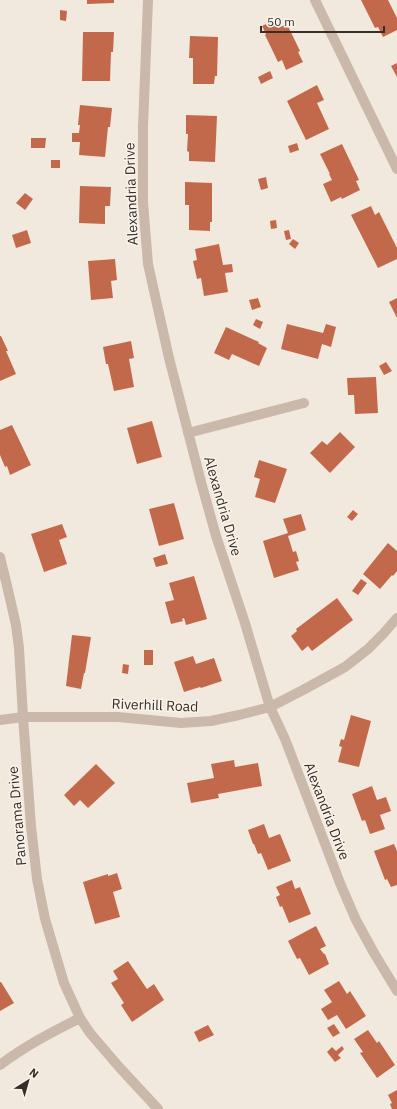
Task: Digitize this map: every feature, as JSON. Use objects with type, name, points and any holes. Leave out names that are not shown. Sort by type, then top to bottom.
[{"type":"street","name":"Alexandria Drive","points":[[148,0],[143,127],[143,202],[148,264],[188,433],[216,536],[244,620],[270,707],[285,739],[340,883],[360,926],[397,991]]},
{"type":"street","points":[[315,0],[397,169]]},
{"type":"street","points":[[188,433],[304,403]]},
{"type":"street","name":"Panorama Drive","points":[[0,557],[16,625],[19,648],[31,826],[37,879],[45,920],[64,983],[80,1018],[90,1033],[158,1109]]},
{"type":"street","name":"Riverhill Road","points":[[0,720],[23,717],[118,718],[181,723],[211,721],[270,707],[346,667],[384,634],[397,618]]},
{"type":"street","points":[[0,1065],[13,1055],[80,1018]]},
{"type":"building","points":[[87,0],[114,0],[114,3],[87,4]]},
{"type":"building","points":[[361,0],[388,0],[397,18],[397,30],[383,37],[378,27],[375,28]]},
{"type":"building","points":[[60,10],[67,11],[66,21],[60,20]]},
{"type":"building","points":[[274,20],[278,28],[287,24],[300,51],[298,52],[303,62],[286,70],[282,60],[278,62],[262,26]]},
{"type":"building","points":[[83,32],[114,32],[113,52],[111,52],[110,81],[82,81]]},
{"type":"building","points":[[190,36],[218,37],[217,76],[215,76],[214,84],[193,84],[193,58],[189,58]]},
{"type":"building","points":[[397,63],[397,77],[391,66]]},
{"type":"building","points":[[270,71],[273,78],[261,84],[258,77]]},
{"type":"building","points":[[317,85],[324,100],[317,103],[329,129],[306,140],[287,101]]},
{"type":"building","points":[[80,105],[112,108],[110,127],[108,127],[105,157],[79,155],[80,142],[72,142],[72,133],[79,133],[80,125],[78,125]]},
{"type":"building","points":[[186,115],[217,116],[215,162],[189,161],[189,152],[187,151],[188,134],[186,134]]},
{"type":"building","points":[[31,138],[46,138],[45,148],[31,148]]},
{"type":"building","points":[[297,143],[299,150],[290,153],[288,146]]},
{"type":"building","points":[[342,144],[359,180],[356,181],[360,190],[342,199],[341,197],[331,202],[323,184],[332,180],[320,154]]},
{"type":"building","points":[[51,160],[60,160],[60,168],[51,168]]},
{"type":"building","points":[[266,177],[268,188],[261,190],[258,179]]},
{"type":"building","points":[[185,182],[212,183],[212,222],[210,222],[210,231],[189,230],[189,205],[185,205]]},
{"type":"building","points":[[80,186],[111,187],[110,206],[105,206],[105,224],[79,223]]},
{"type":"building","points":[[25,193],[33,199],[25,210],[16,203]]},
{"type":"building","points":[[371,206],[375,215],[379,212],[397,248],[397,259],[378,268],[351,215]]},
{"type":"building","points":[[276,220],[277,228],[271,229],[270,221]]},
{"type":"building","points":[[27,230],[31,243],[16,248],[12,235]]},
{"type":"building","points":[[289,230],[291,239],[286,240],[284,231]]},
{"type":"building","points":[[293,239],[299,243],[295,249],[289,244]]},
{"type":"building","points":[[219,244],[223,265],[232,264],[233,272],[225,273],[228,292],[204,296],[201,278],[197,279],[193,261],[197,260],[195,249]]},
{"type":"building","points":[[115,259],[117,280],[111,281],[113,298],[91,300],[88,261]]},
{"type":"building","points":[[258,298],[261,307],[252,310],[249,300]]},
{"type":"building","points":[[397,298],[397,318],[389,302]]},
{"type":"building","points":[[256,319],[263,322],[260,329],[253,325]]},
{"type":"building","points":[[287,324],[323,333],[326,324],[336,327],[331,347],[322,344],[318,359],[281,349]]},
{"type":"building","points":[[226,327],[259,342],[258,343],[267,348],[259,366],[232,354],[229,360],[214,353]]},
{"type":"building","points":[[0,336],[8,351],[6,351],[16,374],[0,381]]},
{"type":"building","points":[[131,341],[134,358],[129,359],[134,387],[114,391],[108,364],[106,364],[103,347]]},
{"type":"building","points":[[386,362],[392,371],[384,375],[379,366]]},
{"type":"building","points":[[376,377],[378,413],[355,414],[354,395],[348,395],[347,378]]},
{"type":"building","points":[[152,421],[162,457],[137,464],[127,428]]},
{"type":"building","points":[[12,425],[31,465],[10,475],[7,466],[5,467],[0,455],[0,430]]},
{"type":"building","points":[[340,432],[355,447],[330,473],[310,453],[322,441],[327,445]]},
{"type":"building","points":[[259,460],[287,469],[275,503],[255,497],[260,479],[254,477]]},
{"type":"building","points":[[174,503],[184,539],[159,546],[149,509]]},
{"type":"building","points":[[353,510],[358,514],[352,521],[347,517]]},
{"type":"building","points":[[301,514],[306,530],[288,536],[293,552],[296,551],[299,561],[296,562],[299,570],[274,578],[263,541],[288,533],[283,519]]},
{"type":"building","points":[[62,524],[67,537],[59,540],[67,564],[44,572],[31,534]]},
{"type":"building","points":[[388,543],[397,551],[397,571],[380,589],[363,574]]},
{"type":"building","points":[[165,554],[168,564],[156,567],[153,558]]},
{"type":"building","points":[[194,576],[207,619],[186,625],[184,618],[182,619],[183,621],[171,624],[165,602],[174,600],[169,583]]},
{"type":"building","points":[[361,579],[367,583],[358,595],[352,591]]},
{"type":"building","points":[[337,598],[353,620],[312,651],[308,646],[302,651],[291,636],[297,631],[296,629]]},
{"type":"building","points":[[72,635],[91,637],[81,689],[66,686]]},
{"type":"building","points":[[144,650],[153,650],[153,665],[144,665]]},
{"type":"building","points":[[193,656],[196,664],[214,658],[222,681],[184,692],[174,662]]},
{"type":"building","points":[[123,664],[129,665],[128,674],[122,673]]},
{"type":"building","points":[[351,715],[371,721],[359,767],[338,762],[342,747],[339,746],[341,739],[344,740]]},
{"type":"building","points":[[234,760],[235,767],[258,763],[262,786],[218,794],[219,798],[191,803],[187,783],[214,778],[211,764]]},
{"type":"building","points":[[96,764],[115,783],[88,808],[80,800],[74,806],[64,795]]},
{"type":"building","points":[[372,786],[377,800],[386,797],[391,811],[380,815],[385,829],[370,834],[365,820],[362,821],[352,794]]},
{"type":"building","points":[[264,824],[269,838],[280,834],[291,861],[268,870],[261,853],[258,854],[253,844],[248,830]]},
{"type":"building","points":[[394,844],[397,851],[397,885],[391,887],[387,879],[385,880],[374,851]]},
{"type":"building","points":[[117,873],[122,889],[113,892],[120,917],[95,924],[83,882],[108,874],[108,876]]},
{"type":"building","points":[[292,880],[295,889],[300,887],[311,914],[289,923],[282,906],[280,907],[276,897],[280,895],[276,887]]},
{"type":"building","points":[[316,926],[326,946],[320,949],[325,954],[329,964],[309,975],[300,958],[297,959],[288,941]]},
{"type":"building","points":[[128,961],[147,989],[154,984],[164,1000],[132,1022],[121,1005],[124,1003],[111,983],[118,979],[113,971]]},
{"type":"building","points":[[339,981],[347,994],[350,991],[366,1016],[346,1029],[337,1015],[328,1020],[321,1009],[332,1002],[324,990]]},
{"type":"building","points":[[0,982],[14,1003],[0,1011]]},
{"type":"building","points":[[334,1024],[340,1033],[333,1037],[327,1028]]},
{"type":"building","points":[[208,1025],[214,1035],[199,1042],[194,1032]]},
{"type":"building","points":[[368,1030],[377,1043],[379,1041],[395,1065],[377,1078],[360,1053],[363,1052],[354,1039]]},
{"type":"building","points":[[342,1046],[344,1049],[338,1055],[341,1058],[335,1062],[327,1052],[332,1047],[336,1051]]},
{"type":"building","points":[[397,1090],[397,1109],[392,1109],[390,1104],[392,1103],[388,1095]]}]
